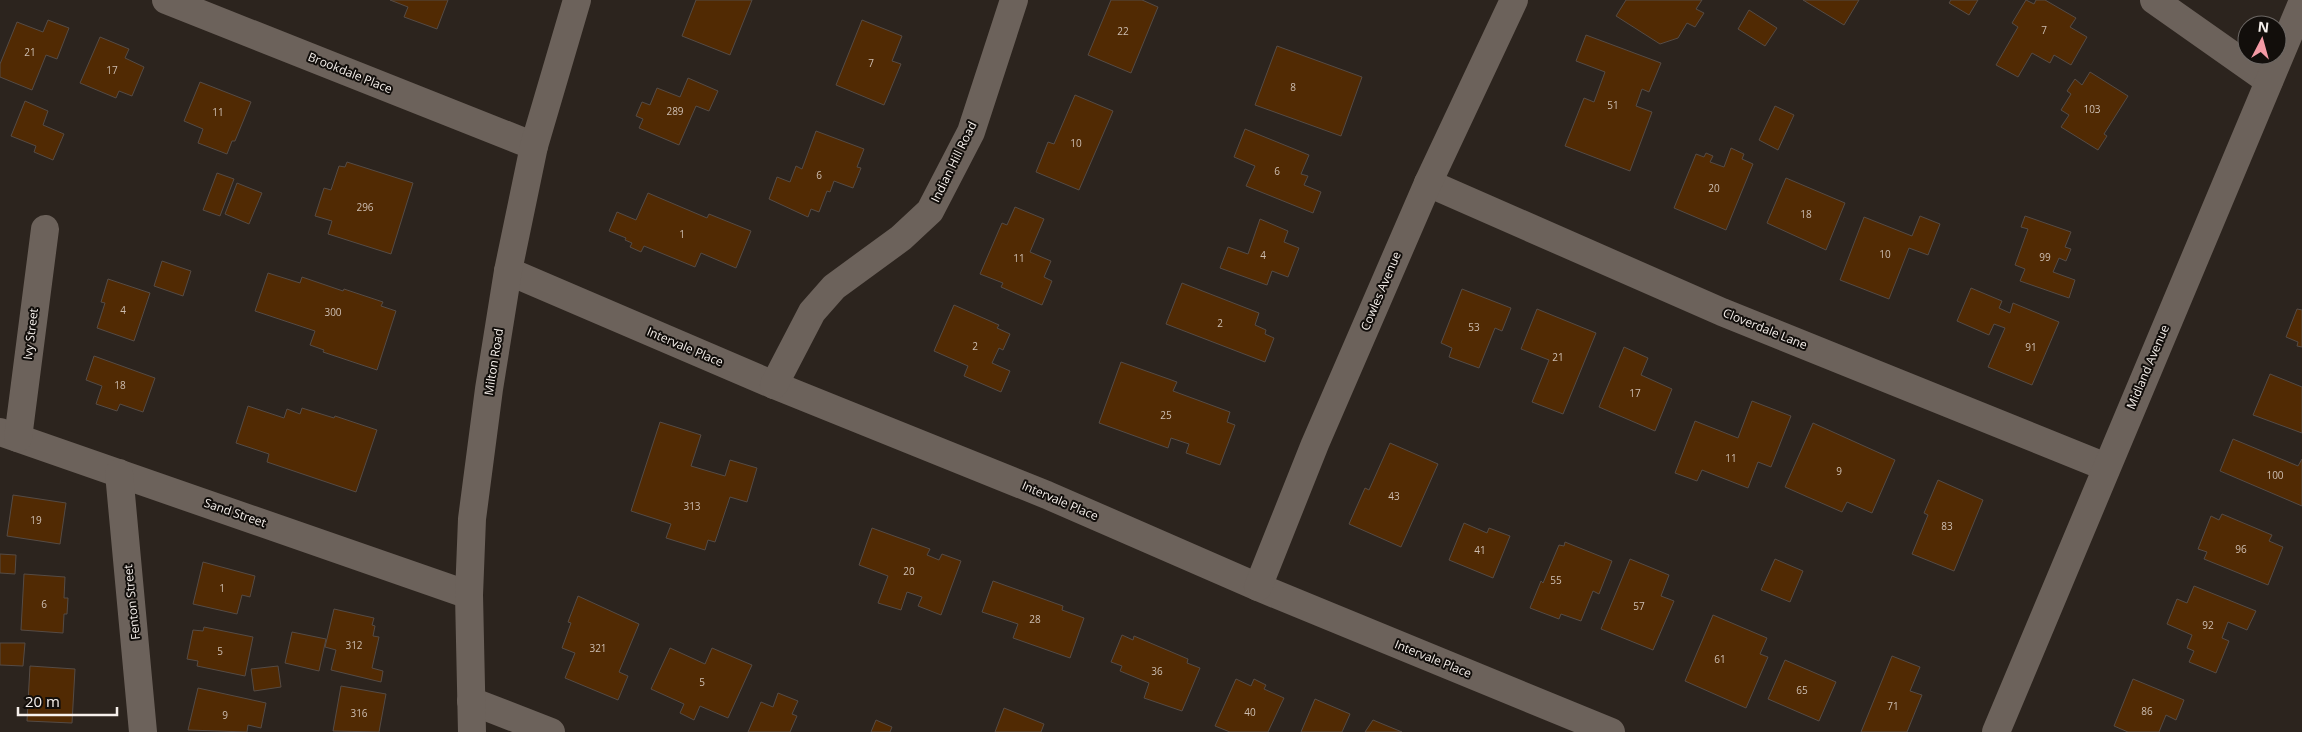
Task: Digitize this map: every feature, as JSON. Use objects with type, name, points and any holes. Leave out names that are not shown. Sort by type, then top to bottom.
[{"type":"street","name":"Brookdale Place","points":[[166,0],[534,146]]},
{"type":"street","name":"Milton Road","points":[[472,732],[470,595],[472,519],[479,466],[508,271],[534,146],[577,0]]},
{"type":"street","name":"Indian Hill Road","points":[[774,385],[812,312],[834,287],[901,238],[930,211],[971,132],[1014,0]]},
{"type":"street","name":"Cowles Avenue","points":[[1258,587],[1315,444],[1428,183],[1514,0]]},
{"type":"street","points":[[2154,0],[2269,81]]},
{"type":"street","name":"Midland Avenue","points":[[1996,732],[2302,3]]},
{"type":"street","name":"Cloverdale Lane","points":[[1428,183],[1722,312],[2106,467]]},
{"type":"street","name":"Ivy Street","points":[[9,435],[45,229]]},
{"type":"street","name":"Intervale Place","points":[[508,271],[774,385],[1047,495],[1258,587],[1611,732]]},
{"type":"street","name":"Sand Street","points":[[9,435],[470,595]]},
{"type":"street","name":"Fenton Street","points":[[119,473],[143,732]]},
{"type":"street","points":[[471,701],[551,732]]},
{"type":"building","points":[[390,0],[448,0],[437,29],[404,17],[408,7]]},
{"type":"building","points":[[696,0],[752,0],[730,55],[682,36]]},
{"type":"building","points":[[1111,0],[1142,0],[1158,7],[1131,73],[1088,55]]},
{"type":"building","points":[[1626,0],[1702,0],[1696,9],[1704,13],[1695,27],[1687,23],[1678,38],[1660,44],[1616,16]]},
{"type":"building","points":[[1803,0],[1859,0],[1844,25]]},
{"type":"building","points":[[1951,0],[1978,0],[1969,15],[1949,3]]},
{"type":"building","points":[[2026,0],[2034,4],[2036,0],[2045,0],[2076,18],[2070,27],[2087,37],[2071,65],[2054,55],[2050,63],[2032,53],[2018,77],[1996,65],[2018,27],[2012,23]]},
{"type":"building","points":[[1749,10],[1777,28],[1765,46],[1738,29]]},
{"type":"building","points":[[48,20],[69,28],[57,59],[46,55],[32,90],[0,77],[0,64],[17,22],[43,32]]},
{"type":"building","points":[[862,20],[902,36],[892,61],[901,64],[884,105],[836,85]]},
{"type":"building","points":[[1586,35],[1661,63],[1649,92],[1642,89],[1636,106],[1652,112],[1630,171],[1565,146],[1584,98],[1594,102],[1605,72],[1576,61]]},
{"type":"building","points":[[100,37],[129,49],[125,58],[144,67],[132,96],[119,91],[116,98],[80,83]]},
{"type":"building","points":[[1277,46],[1362,77],[1341,136],[1255,105]]},
{"type":"building","points":[[2090,72],[2128,96],[2104,134],[2107,136],[2098,150],[2061,127],[2069,115],[2061,110],[2071,94],[2067,91],[2075,79],[2082,85]]},
{"type":"building","points":[[688,78],[718,91],[709,111],[696,106],[679,145],[639,128],[643,119],[636,116],[642,102],[650,105],[657,88],[680,97]]},
{"type":"building","points":[[200,82],[251,102],[235,141],[232,141],[227,154],[198,143],[203,129],[184,121]]},
{"type":"building","points":[[1075,95],[1113,111],[1079,190],[1036,172],[1048,142],[1054,144]]},
{"type":"building","points":[[25,101],[48,111],[43,125],[64,134],[53,160],[34,152],[36,146],[11,136]]},
{"type":"building","points":[[1775,106],[1794,115],[1778,150],[1759,140]]},
{"type":"building","points":[[1245,129],[1309,155],[1301,174],[1308,176],[1304,185],[1321,192],[1313,213],[1246,186],[1255,166],[1234,157]]},
{"type":"building","points":[[816,131],[864,149],[857,167],[861,168],[853,188],[834,181],[830,192],[827,191],[819,212],[811,209],[808,217],[769,199],[777,177],[790,182],[796,166],[802,169]]},
{"type":"building","points":[[1731,148],[1744,154],[1742,159],[1753,164],[1726,230],[1674,208],[1696,154],[1704,157],[1706,153],[1713,156],[1710,162],[1724,167]]},
{"type":"building","points":[[347,162],[413,183],[391,254],[328,234],[332,221],[315,216],[324,188],[331,190],[339,166],[345,167]]},
{"type":"building","points":[[217,173],[234,179],[220,216],[203,210]]},
{"type":"building","points":[[1786,178],[1845,203],[1826,250],[1767,223]]},
{"type":"building","points":[[237,183],[262,193],[249,224],[225,214]]},
{"type":"building","points":[[648,193],[707,218],[709,214],[751,231],[736,268],[701,253],[695,267],[644,246],[641,252],[630,247],[632,243],[625,240],[626,238],[609,231],[617,212],[636,220]]},
{"type":"building","points":[[1015,207],[1044,219],[1030,252],[1051,261],[1044,277],[1052,281],[1042,305],[1001,287],[1003,283],[980,274],[1002,223],[1007,225]]},
{"type":"building","points":[[1920,216],[1940,224],[1928,255],[1909,248],[1889,299],[1840,280],[1864,217],[1912,236]]},
{"type":"building","points":[[2025,216],[2071,232],[2065,247],[2071,249],[2066,261],[2059,258],[2053,272],[2075,280],[2069,298],[2020,281],[2025,269],[2015,265],[2028,229],[2021,227]]},
{"type":"building","points":[[1260,219],[1288,231],[1284,242],[1299,248],[1288,277],[1272,271],[1267,285],[1220,268],[1228,247],[1248,254]]},
{"type":"building","points":[[162,261],[191,271],[183,296],[154,286]]},
{"type":"building","points":[[268,273],[300,283],[302,277],[343,291],[344,289],[383,302],[381,306],[396,311],[377,370],[323,352],[324,350],[310,345],[315,331],[255,311]]},
{"type":"building","points":[[108,279],[150,293],[134,341],[97,328],[105,303],[101,302]]},
{"type":"building","points":[[1182,283],[1259,313],[1255,325],[1266,330],[1265,334],[1274,338],[1265,362],[1166,324]]},
{"type":"building","points":[[1971,288],[2002,301],[1999,308],[2010,313],[2013,303],[2059,322],[2032,385],[1988,367],[2005,328],[1994,324],[1989,335],[1957,321]]},
{"type":"building","points":[[1462,289],[1511,308],[1502,331],[1495,328],[1479,368],[1449,357],[1452,348],[1441,343]]},
{"type":"building","points":[[954,305],[999,325],[997,328],[1010,334],[1003,350],[999,348],[992,363],[1010,371],[1001,392],[964,376],[968,366],[934,351]]},
{"type":"building","points":[[1537,309],[1596,333],[1563,414],[1532,402],[1549,360],[1521,349]]},
{"type":"building","points":[[2297,309],[2302,310],[2302,347],[2297,346],[2298,342],[2286,337]]},
{"type":"building","points":[[1624,347],[1648,358],[1641,375],[1672,389],[1655,431],[1599,407]]},
{"type":"building","points":[[94,356],[155,378],[143,412],[120,404],[117,411],[96,404],[102,386],[86,380]]},
{"type":"building","points":[[1121,362],[1177,382],[1173,391],[1230,412],[1227,422],[1235,425],[1220,465],[1186,453],[1189,444],[1171,438],[1168,448],[1099,423]]},
{"type":"building","points":[[2270,374],[2302,387],[2302,433],[2253,415]]},
{"type":"building","points":[[1752,401],[1791,416],[1771,467],[1758,462],[1748,488],[1702,470],[1697,481],[1675,473],[1695,421],[1738,438]]},
{"type":"building","points":[[248,406],[284,418],[287,409],[300,414],[302,408],[334,418],[335,416],[377,430],[356,492],[267,462],[269,454],[236,443]]},
{"type":"building","points":[[660,422],[701,435],[691,466],[725,476],[730,460],[757,468],[747,502],[730,497],[715,542],[708,540],[705,550],[666,538],[671,524],[631,511]]},
{"type":"building","points":[[1813,423],[1895,460],[1872,513],[1847,502],[1842,512],[1785,487]]},
{"type":"building","points":[[2233,439],[2298,466],[2302,459],[2302,506],[2220,471]]},
{"type":"building","points":[[1390,443],[1438,464],[1401,547],[1349,524],[1365,488],[1369,490]]},
{"type":"building","points":[[1938,480],[1983,500],[1954,571],[1912,554],[1928,515],[1924,513]]},
{"type":"building","points":[[13,495],[66,503],[60,544],[7,536]]},
{"type":"building","points":[[2222,514],[2272,535],[2269,541],[2283,547],[2268,585],[2204,559],[2207,552],[2198,549],[2211,516],[2219,520]]},
{"type":"building","points":[[1464,523],[1487,533],[1489,528],[1510,536],[1493,578],[1449,560]]},
{"type":"building","points":[[872,528],[930,549],[927,555],[939,560],[942,554],[961,561],[941,615],[918,606],[922,597],[907,592],[901,610],[878,603],[888,576],[859,565]]},
{"type":"building","points":[[1565,542],[1612,561],[1599,594],[1593,591],[1581,621],[1561,614],[1559,619],[1530,608],[1559,545],[1564,546]]},
{"type":"building","points":[[0,554],[16,555],[15,574],[0,573]]},
{"type":"building","points":[[1630,559],[1669,575],[1661,596],[1674,601],[1653,650],[1601,629]]},
{"type":"building","points":[[1775,559],[1803,571],[1790,602],[1761,590]]},
{"type":"building","points":[[203,562],[255,576],[250,597],[242,595],[237,614],[193,604]]},
{"type":"building","points":[[24,574],[65,577],[64,598],[68,598],[67,614],[64,614],[63,633],[21,630]]},
{"type":"building","points":[[993,581],[1063,606],[1062,610],[1084,618],[1070,658],[1013,638],[1018,624],[982,612]]},
{"type":"building","points":[[2194,586],[2256,611],[2247,630],[2228,622],[2222,638],[2229,641],[2216,673],[2189,662],[2194,651],[2187,648],[2192,635],[2167,624],[2177,599],[2187,603]]},
{"type":"building","points":[[578,596],[639,624],[619,672],[628,676],[618,700],[565,678],[575,653],[562,648],[571,623],[568,622]]},
{"type":"building","points":[[334,609],[374,618],[372,625],[375,626],[373,636],[379,637],[372,668],[383,671],[381,682],[331,670],[336,650],[325,647]]},
{"type":"building","points":[[1713,615],[1767,638],[1760,654],[1768,657],[1746,708],[1685,681]]},
{"type":"building","points":[[204,627],[253,637],[245,676],[197,666],[198,661],[187,659],[193,630],[203,631]]},
{"type":"building","points":[[292,632],[326,639],[319,671],[285,663]]},
{"type":"building","points":[[1122,635],[1133,640],[1134,636],[1188,659],[1187,663],[1200,668],[1182,711],[1144,698],[1149,683],[1120,671],[1122,666],[1111,662]]},
{"type":"building","points":[[0,643],[25,643],[23,666],[0,665]]},
{"type":"building","points":[[670,648],[705,664],[712,648],[752,665],[728,718],[700,706],[694,720],[680,713],[684,704],[651,689]]},
{"type":"building","points":[[1892,656],[1920,667],[1910,691],[1922,695],[1907,732],[1861,732]]},
{"type":"building","points":[[1785,660],[1836,682],[1819,721],[1768,699]]},
{"type":"building","points":[[30,666],[75,669],[72,723],[27,721]]},
{"type":"building","points":[[278,666],[281,687],[254,691],[251,669]]},
{"type":"building","points":[[1236,679],[1251,686],[1254,679],[1266,685],[1264,689],[1284,698],[1268,732],[1230,732],[1215,726]]},
{"type":"building","points":[[2133,679],[2184,700],[2176,720],[2166,715],[2159,732],[2128,732],[2114,726]]},
{"type":"building","points":[[341,686],[386,694],[379,732],[333,731]]},
{"type":"building","points":[[198,688],[266,703],[261,728],[248,725],[247,732],[188,730]]},
{"type":"building","points":[[778,693],[798,701],[792,714],[797,716],[790,732],[748,732],[761,702],[773,707]]},
{"type":"building","points":[[1315,699],[1350,714],[1342,732],[1301,732]]},
{"type":"building","points":[[1004,708],[1044,724],[1041,732],[995,732]]},
{"type":"building","points":[[876,720],[892,727],[890,732],[871,732]]},
{"type":"building","points":[[1373,720],[1402,732],[1365,732]]}]
